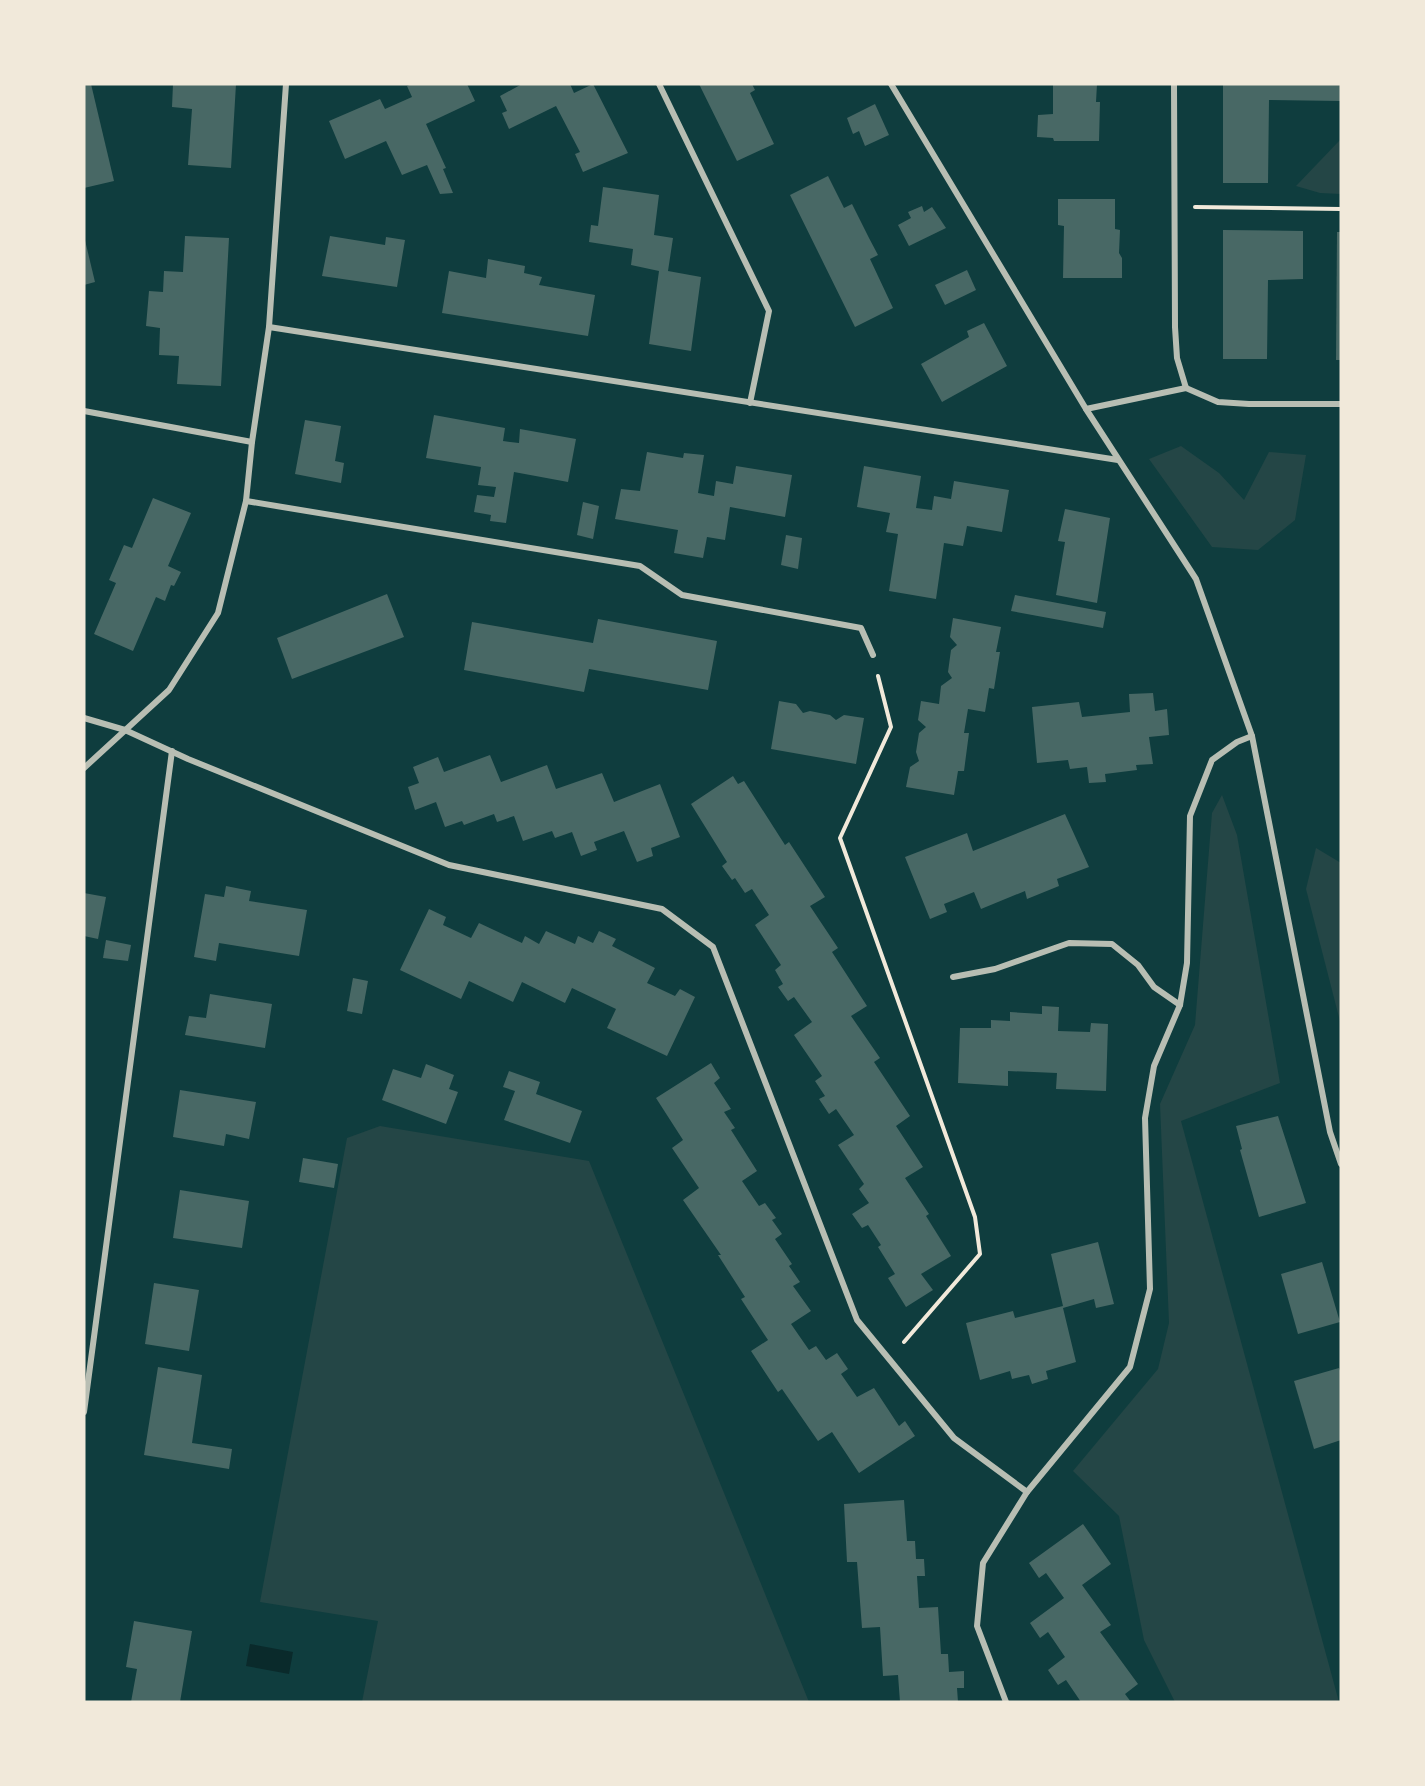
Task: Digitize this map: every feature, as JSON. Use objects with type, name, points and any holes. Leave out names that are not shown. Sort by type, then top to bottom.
[{"type":"street","points":[[84,768],[170,690],[218,613],[246,501],[269,327],[286,84]]},
{"type":"street","points":[[659,84],[769,311],[750,403]]},
{"type":"street","points":[[891,84],[1086,409],[1196,579],[1252,736],[1330,1131],[1341,1164]]},
{"type":"street","points":[[1174,84],[1177,358],[1186,388]]},
{"type":"street","points":[[269,327],[1118,460]]},
{"type":"street","points":[[1086,409],[1186,388],[1218,402],[1341,404]]},
{"type":"street","points":[[84,411],[252,442]]},
{"type":"street","points":[[246,501],[640,566],[682,595],[861,628],[873,655]]},
{"type":"street","points":[[84,718],[124,730],[449,866],[662,909],[713,947],[857,1320],[954,1438],[1027,1492]]},
{"type":"street","points":[[1006,1702],[977,1626],[983,1563],[1027,1492],[1130,1367],[1150,1288],[1145,1118],[1154,1066],[1180,1005],[1188,963],[1190,816],[1212,760],[1236,742],[1252,736]]},
{"type":"street","points":[[84,1412],[172,752]]},
{"type":"street","points":[[953,977],[995,969],[1069,943],[1112,944],[1138,965],[1154,987],[1180,1005]]},
{"type":"path","points":[[1174,207],[1341,208]]},
{"type":"path","points":[[873,655],[891,727],[840,838],[975,1216],[980,1254],[889,1359]]},
{"type":"shaded area","points":[[1341,139],[1341,194],[1320,193],[1296,186]]},
{"type":"shaded area","points":[[1181,446],[1219,473],[1244,500],[1269,452],[1306,455],[1295,520],[1258,550],[1212,547],[1149,459]]},
{"type":"shaded area","points":[[1222,795],[1237,835],[1280,1083],[1181,1121],[1339,1702],[1175,1702],[1144,1640],[1119,1516],[1073,1471],[1158,1369],[1169,1323],[1160,1104],[1195,1025],[1212,813]]},
{"type":"shaded area","points":[[1316,848],[1341,863],[1341,1025],[1306,889]]},
{"type":"shaded area","points":[[380,1126],[589,1161],[809,1702],[362,1702],[378,1621],[260,1602],[347,1138]]},
{"type":"shaded area","points":[[250,1644],[293,1652],[289,1674],[246,1666]]},
{"type":"building","points":[[84,84],[91,84],[114,181],[84,188]]},
{"type":"building","points":[[173,84],[236,84],[231,168],[188,165],[192,109],[172,107]]},
{"type":"building","points":[[412,84],[467,84],[475,101],[426,124],[446,168],[443,169],[453,193],[440,194],[427,165],[402,175],[386,141],[345,159],[329,121],[380,99],[385,109],[412,97],[407,86]]},
{"type":"building","points":[[522,84],[570,84],[574,93],[593,84],[628,153],[583,172],[575,154],[580,152],[556,106],[509,129],[502,113],[507,111],[500,96]]},
{"type":"building","points":[[699,84],[752,84],[755,90],[750,93],[774,144],[737,161]]},
{"type":"building","points":[[1053,84],[1097,84],[1096,102],[1100,102],[1099,141],[1054,141],[1053,138],[1037,137],[1038,115],[1053,114]]},
{"type":"building","points":[[1223,84],[1341,84],[1341,101],[1269,100],[1268,183],[1223,183]]},
{"type":"building","points":[[875,104],[889,135],[865,146],[859,131],[853,134],[847,118]]},
{"type":"building","points":[[828,176],[844,208],[852,204],[878,255],[870,259],[893,308],[855,327],[790,195]]},
{"type":"building","points":[[603,187],[659,195],[654,235],[673,238],[668,271],[701,277],[691,351],[649,344],[659,271],[631,265],[633,249],[589,242],[591,225],[598,226]]},
{"type":"building","points":[[1058,199],[1115,199],[1115,229],[1120,230],[1119,253],[1122,258],[1122,278],[1063,278],[1064,226],[1058,225]]},
{"type":"building","points":[[922,206],[924,212],[932,207],[946,228],[909,246],[898,225],[911,218],[908,212]]},
{"type":"building","points":[[1223,230],[1303,231],[1303,279],[1268,280],[1267,359],[1223,359]]},
{"type":"building","points":[[1337,232],[1341,232],[1341,360],[1336,360]]},
{"type":"building","points":[[84,236],[95,282],[84,285]]},
{"type":"building","points":[[185,236],[229,238],[221,386],[177,384],[179,356],[159,355],[160,328],[146,326],[149,291],[163,292],[164,271],[183,272]]},
{"type":"building","points":[[330,236],[385,245],[386,237],[405,240],[397,287],[322,276]]},
{"type":"building","points":[[488,259],[525,266],[524,273],[542,277],[539,285],[595,295],[588,336],[442,313],[449,271],[486,278]]},
{"type":"building","points":[[967,270],[976,290],[945,305],[935,285]]},
{"type":"building","points":[[984,323],[1007,366],[942,402],[921,364],[969,337],[967,331]]},
{"type":"building","points":[[434,415],[505,428],[503,441],[519,443],[520,429],[576,439],[568,482],[514,472],[506,523],[490,521],[491,515],[474,512],[477,495],[494,497],[496,487],[478,485],[481,467],[426,458]]},
{"type":"building","points":[[305,420],[341,426],[335,461],[344,463],[341,483],[295,474]]},
{"type":"building","points":[[647,452],[683,458],[684,453],[704,455],[698,493],[714,496],[716,481],[733,484],[736,466],[792,475],[785,517],[730,507],[725,540],[707,537],[703,558],[674,553],[678,530],[615,519],[621,489],[640,491]]},
{"type":"building","points":[[864,466],[921,476],[916,508],[932,510],[934,496],[951,499],[954,481],[1009,490],[1002,532],[967,526],[963,546],[944,543],[936,599],[889,591],[898,534],[886,532],[890,513],[857,507]]},
{"type":"building","points":[[153,498],[191,513],[168,566],[181,572],[174,586],[171,585],[165,601],[156,597],[133,651],[94,634],[116,583],[109,580],[124,545],[132,548]]},
{"type":"building","points":[[583,502],[599,506],[593,539],[577,535]]},
{"type":"building","points":[[1065,509],[1110,518],[1097,603],[1056,595],[1065,542],[1058,541]]},
{"type":"building","points":[[786,535],[802,538],[798,569],[781,565]]},
{"type":"building","points":[[387,594],[404,637],[292,679],[277,638]]},
{"type":"building","points":[[1015,595],[1106,612],[1103,628],[1011,611]]},
{"type":"building","points":[[953,618],[1001,627],[996,652],[1000,652],[994,689],[989,688],[985,712],[968,709],[964,733],[969,733],[964,771],[958,771],[954,795],[906,787],[910,767],[919,761],[916,752],[919,733],[926,727],[918,720],[921,701],[939,704],[941,686],[952,678],[948,672],[951,650],[957,645],[950,637]]},
{"type":"building","points":[[598,619],[717,641],[708,690],[589,669],[584,692],[464,670],[472,622],[593,643]]},
{"type":"building","points":[[1153,693],[1155,711],[1167,709],[1169,735],[1149,737],[1153,764],[1136,765],[1137,770],[1105,774],[1106,782],[1089,783],[1087,767],[1070,769],[1068,760],[1037,763],[1032,707],[1079,702],[1082,717],[1130,712],[1129,694]]},
{"type":"building","points":[[779,701],[796,704],[803,713],[810,711],[830,715],[836,720],[844,715],[864,718],[856,764],[771,749]]},
{"type":"building","points":[[490,755],[501,782],[547,765],[556,789],[602,773],[614,802],[660,784],[680,837],[651,848],[653,856],[637,862],[624,831],[594,842],[597,850],[581,856],[572,832],[555,838],[552,831],[523,841],[514,816],[497,822],[494,814],[464,825],[462,821],[445,827],[436,802],[415,810],[408,787],[419,783],[413,767],[438,757],[444,772]]},
{"type":"building","points":[[733,776],[738,784],[744,781],[785,845],[789,842],[825,897],[810,906],[838,948],[832,952],[867,1006],[851,1016],[880,1058],[874,1062],[910,1116],[896,1126],[923,1167],[905,1178],[929,1214],[926,1216],[951,1256],[921,1274],[933,1290],[906,1307],[888,1278],[895,1274],[878,1247],[881,1245],[868,1225],[862,1228],[852,1214],[869,1203],[859,1189],[864,1184],[838,1145],[854,1135],[836,1109],[829,1114],[819,1099],[825,1096],[815,1081],[822,1076],[794,1035],[812,1022],[794,997],[788,1001],[778,987],[783,984],[775,970],[781,965],[755,925],[769,915],[752,889],[745,893],[735,878],[732,880],[722,866],[727,862],[691,804]]},
{"type":"building","points":[[1065,814],[1089,867],[1057,879],[1059,886],[1027,899],[1025,891],[981,909],[974,892],[944,904],[947,912],[930,919],[905,857],[967,833],[973,851]]},
{"type":"building","points":[[226,886],[251,891],[249,901],[307,910],[299,956],[219,943],[216,961],[194,957],[205,894],[224,897]]},
{"type":"building","points":[[84,893],[106,897],[98,939],[84,936]]},
{"type":"building","points":[[429,909],[446,917],[443,925],[471,938],[479,923],[522,943],[525,936],[539,944],[546,931],[575,944],[578,936],[593,943],[599,931],[616,939],[612,946],[655,968],[647,983],[675,996],[680,989],[695,997],[667,1056],[607,1028],[616,1009],[572,988],[565,1003],[522,982],[513,1002],[469,981],[461,999],[400,970]]},
{"type":"building","points":[[106,940],[131,945],[128,961],[103,958]]},
{"type":"building","points":[[353,978],[368,981],[362,1014],[347,1011]]},
{"type":"building","points":[[210,994],[272,1004],[265,1048],[185,1035],[189,1016],[206,1018]]},
{"type":"building","points":[[1042,1006],[1059,1007],[1058,1031],[1090,1032],[1091,1023],[1108,1024],[1106,1091],[1056,1089],[1057,1073],[1008,1071],[1008,1086],[958,1083],[960,1028],[991,1028],[991,1020],[1010,1021],[1010,1012],[1042,1014]]},
{"type":"building","points":[[711,1063],[720,1078],[714,1083],[731,1109],[724,1112],[735,1128],[731,1130],[757,1171],[742,1181],[759,1206],[765,1203],[776,1218],[772,1220],[782,1234],[775,1239],[792,1264],[789,1266],[800,1282],[793,1286],[811,1311],[791,1324],[809,1350],[816,1346],[826,1360],[837,1353],[848,1369],[841,1374],[857,1397],[874,1388],[899,1426],[905,1421],[915,1436],[859,1473],[832,1432],[818,1441],[782,1389],[778,1392],[751,1351],[768,1340],[741,1299],[745,1297],[718,1255],[721,1255],[683,1200],[699,1188],[672,1148],[683,1140],[656,1098]]},
{"type":"building","points":[[426,1064],[454,1075],[449,1089],[458,1092],[446,1124],[382,1100],[393,1069],[421,1078]]},
{"type":"building","points":[[509,1071],[540,1082],[536,1094],[582,1111],[570,1143],[504,1120],[515,1091],[503,1087]]},
{"type":"building","points":[[180,1090],[256,1102],[249,1139],[226,1134],[224,1146],[173,1137]]},
{"type":"building","points":[[1278,1116],[1306,1203],[1259,1217],[1240,1150],[1242,1149],[1236,1126]]},
{"type":"building","points":[[303,1158],[338,1164],[334,1188],[299,1182]]},
{"type":"building","points":[[180,1190],[249,1201],[242,1248],[173,1238]]},
{"type":"building","points":[[1098,1242],[1114,1304],[1096,1308],[1094,1299],[1063,1308],[1076,1362],[1046,1371],[1048,1379],[1032,1384],[1029,1375],[1012,1379],[1010,1371],[980,1380],[966,1323],[1013,1311],[1015,1318],[1063,1306],[1051,1254]]},
{"type":"building","points":[[1322,1262],[1340,1322],[1298,1334],[1281,1274]]},
{"type":"building","points":[[154,1283],[199,1290],[189,1351],[145,1344]]},
{"type":"building","points":[[158,1367],[202,1375],[192,1443],[232,1449],[229,1469],[144,1455]]},
{"type":"building","points":[[1339,1368],[1341,1373],[1341,1440],[1314,1449],[1294,1381]]},
{"type":"building","points":[[904,1500],[907,1541],[915,1541],[916,1559],[924,1559],[925,1576],[917,1576],[919,1608],[938,1607],[941,1654],[948,1654],[949,1672],[964,1671],[964,1688],[957,1688],[958,1702],[900,1702],[898,1675],[883,1676],[880,1627],[862,1628],[857,1562],[847,1562],[844,1504]]},
{"type":"building","points":[[1083,1524],[1111,1564],[1082,1585],[1111,1625],[1100,1632],[1138,1684],[1125,1694],[1131,1702],[1081,1702],[1066,1680],[1058,1685],[1048,1670],[1065,1657],[1048,1632],[1040,1638],[1030,1623],[1064,1598],[1046,1573],[1039,1578],[1029,1563]]},
{"type":"building","points":[[134,1621],[192,1631],[180,1702],[131,1702],[137,1669],[126,1667]]}]
